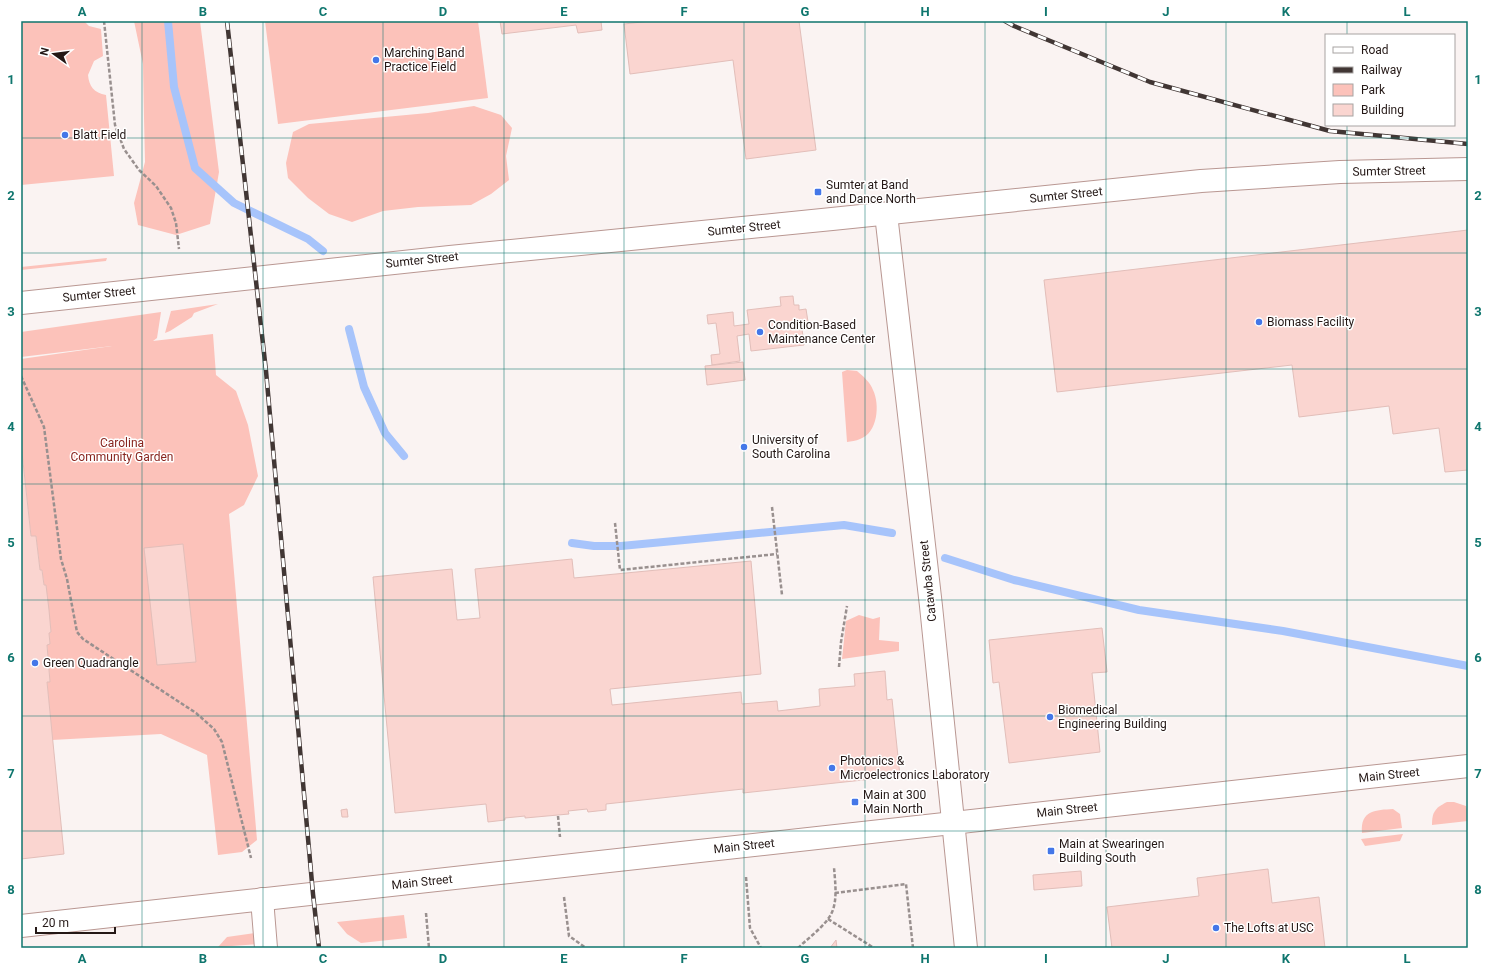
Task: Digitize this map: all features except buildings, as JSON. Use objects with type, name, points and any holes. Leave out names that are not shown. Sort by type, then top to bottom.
[{"type":"street","name":"Sumter Street","points":[[21,303],[368,265],[886,214],[1201,181],[1340,172],[1468,169]]},
{"type":"street","name":"Catawba Street","points":[[886,214],[930,590],[966,948]]},
{"type":"street","name":"Main Street","points":[[21,926],[1468,766]]},
{"type":"street","points":[[262,900],[266,948]]},
{"type":"path","points":[[104,21],[115,124],[124,149],[139,170],[156,186],[171,208],[176,223],[179,249]]},
{"type":"path","points":[[21,376],[44,427],[61,559],[67,579],[77,632],[83,639],[196,713],[214,729],[222,742],[251,858]]},
{"type":"path","points":[[772,507],[782,595]]},
{"type":"path","points":[[615,523],[620,570],[777,554]]},
{"type":"path","points":[[839,668],[841,642],[848,606]]},
{"type":"path","points":[[558,816],[560,837]]},
{"type":"path","points":[[798,948],[828,919],[832,911],[835,893],[834,867]]},
{"type":"path","points":[[746,877],[750,928],[761,948]]},
{"type":"path","points":[[835,893],[906,884],[913,948]]},
{"type":"path","points":[[564,897],[569,936],[586,948]]},
{"type":"path","points":[[426,913],[429,948]]},
{"type":"path","points":[[828,919],[874,948]]},
{"type":"green space","name":"Blatt Field","points":[[21,21],[84,21],[89,26],[101,29],[103,56],[94,61],[88,75],[91,86],[95,91],[106,95],[114,176],[21,185]]},
{"type":"green space","points":[[134,21],[200,21],[219,172],[210,224],[176,235],[138,225],[134,203],[145,162],[143,64]]},
{"type":"green space","name":"Marching Band Practice Field","points":[[265,21],[478,21],[488,98],[278,124]]},
{"type":"green space","points":[[474,106],[501,115],[512,128],[506,156],[509,180],[491,194],[471,205],[418,207],[383,211],[352,222],[329,214],[308,198],[288,178],[286,163],[293,132],[309,124],[428,113]]},
{"type":"green space","points":[[107,258],[106,261],[21,270],[21,267]]},
{"type":"green space","points":[[218,304],[194,313],[192,317],[165,333],[171,311]]},
{"type":"green space","name":"Carolina Community Garden","points":[[161,312],[157,338],[153,341],[213,334],[216,375],[236,391],[248,425],[258,476],[244,505],[229,514],[257,840],[242,852],[218,855],[207,755],[161,734],[52,740],[47,682],[50,682],[47,645],[50,644],[49,633],[51,632],[42,570],[40,570],[36,536],[31,536],[21,443],[21,359],[112,346],[21,357],[21,332]]},
{"type":"green space","points":[[847,370],[857,371],[872,387],[877,410],[874,425],[871,431],[866,436],[858,440],[847,442],[842,372]]},
{"type":"green space","points":[[859,615],[873,619],[880,617],[879,640],[899,642],[899,651],[842,659],[846,621]]},
{"type":"green space","points":[[1447,802],[1454,802],[1466,806],[1468,821],[1432,825],[1435,811]]},
{"type":"green space","points":[[1393,809],[1400,814],[1402,828],[1362,833],[1362,825],[1366,816],[1375,811]]},
{"type":"green space","points":[[1403,834],[1400,841],[1365,846],[1361,839]]},
{"type":"green space","points":[[404,915],[407,938],[361,943],[347,934],[337,922]]},
{"type":"green space","points":[[255,933],[260,944],[218,947],[227,937]]},
{"type":"waterway","points":[[168,21],[174,87],[195,168],[234,203],[308,239],[323,251]]},
{"type":"waterway","points":[[349,329],[364,387],[385,433],[404,456]]},
{"type":"waterway","points":[[572,543],[594,546],[621,546],[844,525],[892,533]]},
{"type":"waterway","points":[[945,558],[1014,580],[1139,610],[1283,631],[1468,666]]},
{"type":"railway","points":[[227,21],[266,371],[319,948]]},
{"type":"railway","points":[[1005,21],[1150,82],[1330,131],[1468,144]]},
{"type":"place","name":"Marching Band Practice Field","points":[[376,60]]},
{"type":"place","name":"Blatt Field","points":[[65,135]]},
{"type":"place","name":"Sumter at Band and Dance North","points":[[818,192]]},
{"type":"place","name":"Biomass Facility","points":[[1259,322]]},
{"type":"place","name":"Condition-Based Maintenance Center","points":[[760,332]]},
{"type":"place","name":"University of South Carolina","points":[[744,447]]},
{"type":"place","name":"Green Quadrangle","points":[[35,663]]},
{"type":"place","name":"Biomedical Engineering Building","points":[[1050,717]]},
{"type":"place","name":"Photonics & Microelectronics Laboratory","points":[[832,768]]},
{"type":"place","name":"Main at 300 Main North","points":[[855,802]]},
{"type":"place","name":"Main at Swearingen Building South","points":[[1051,851]]},
{"type":"place","name":"The Lofts at USC","points":[[1216,928]]}]
